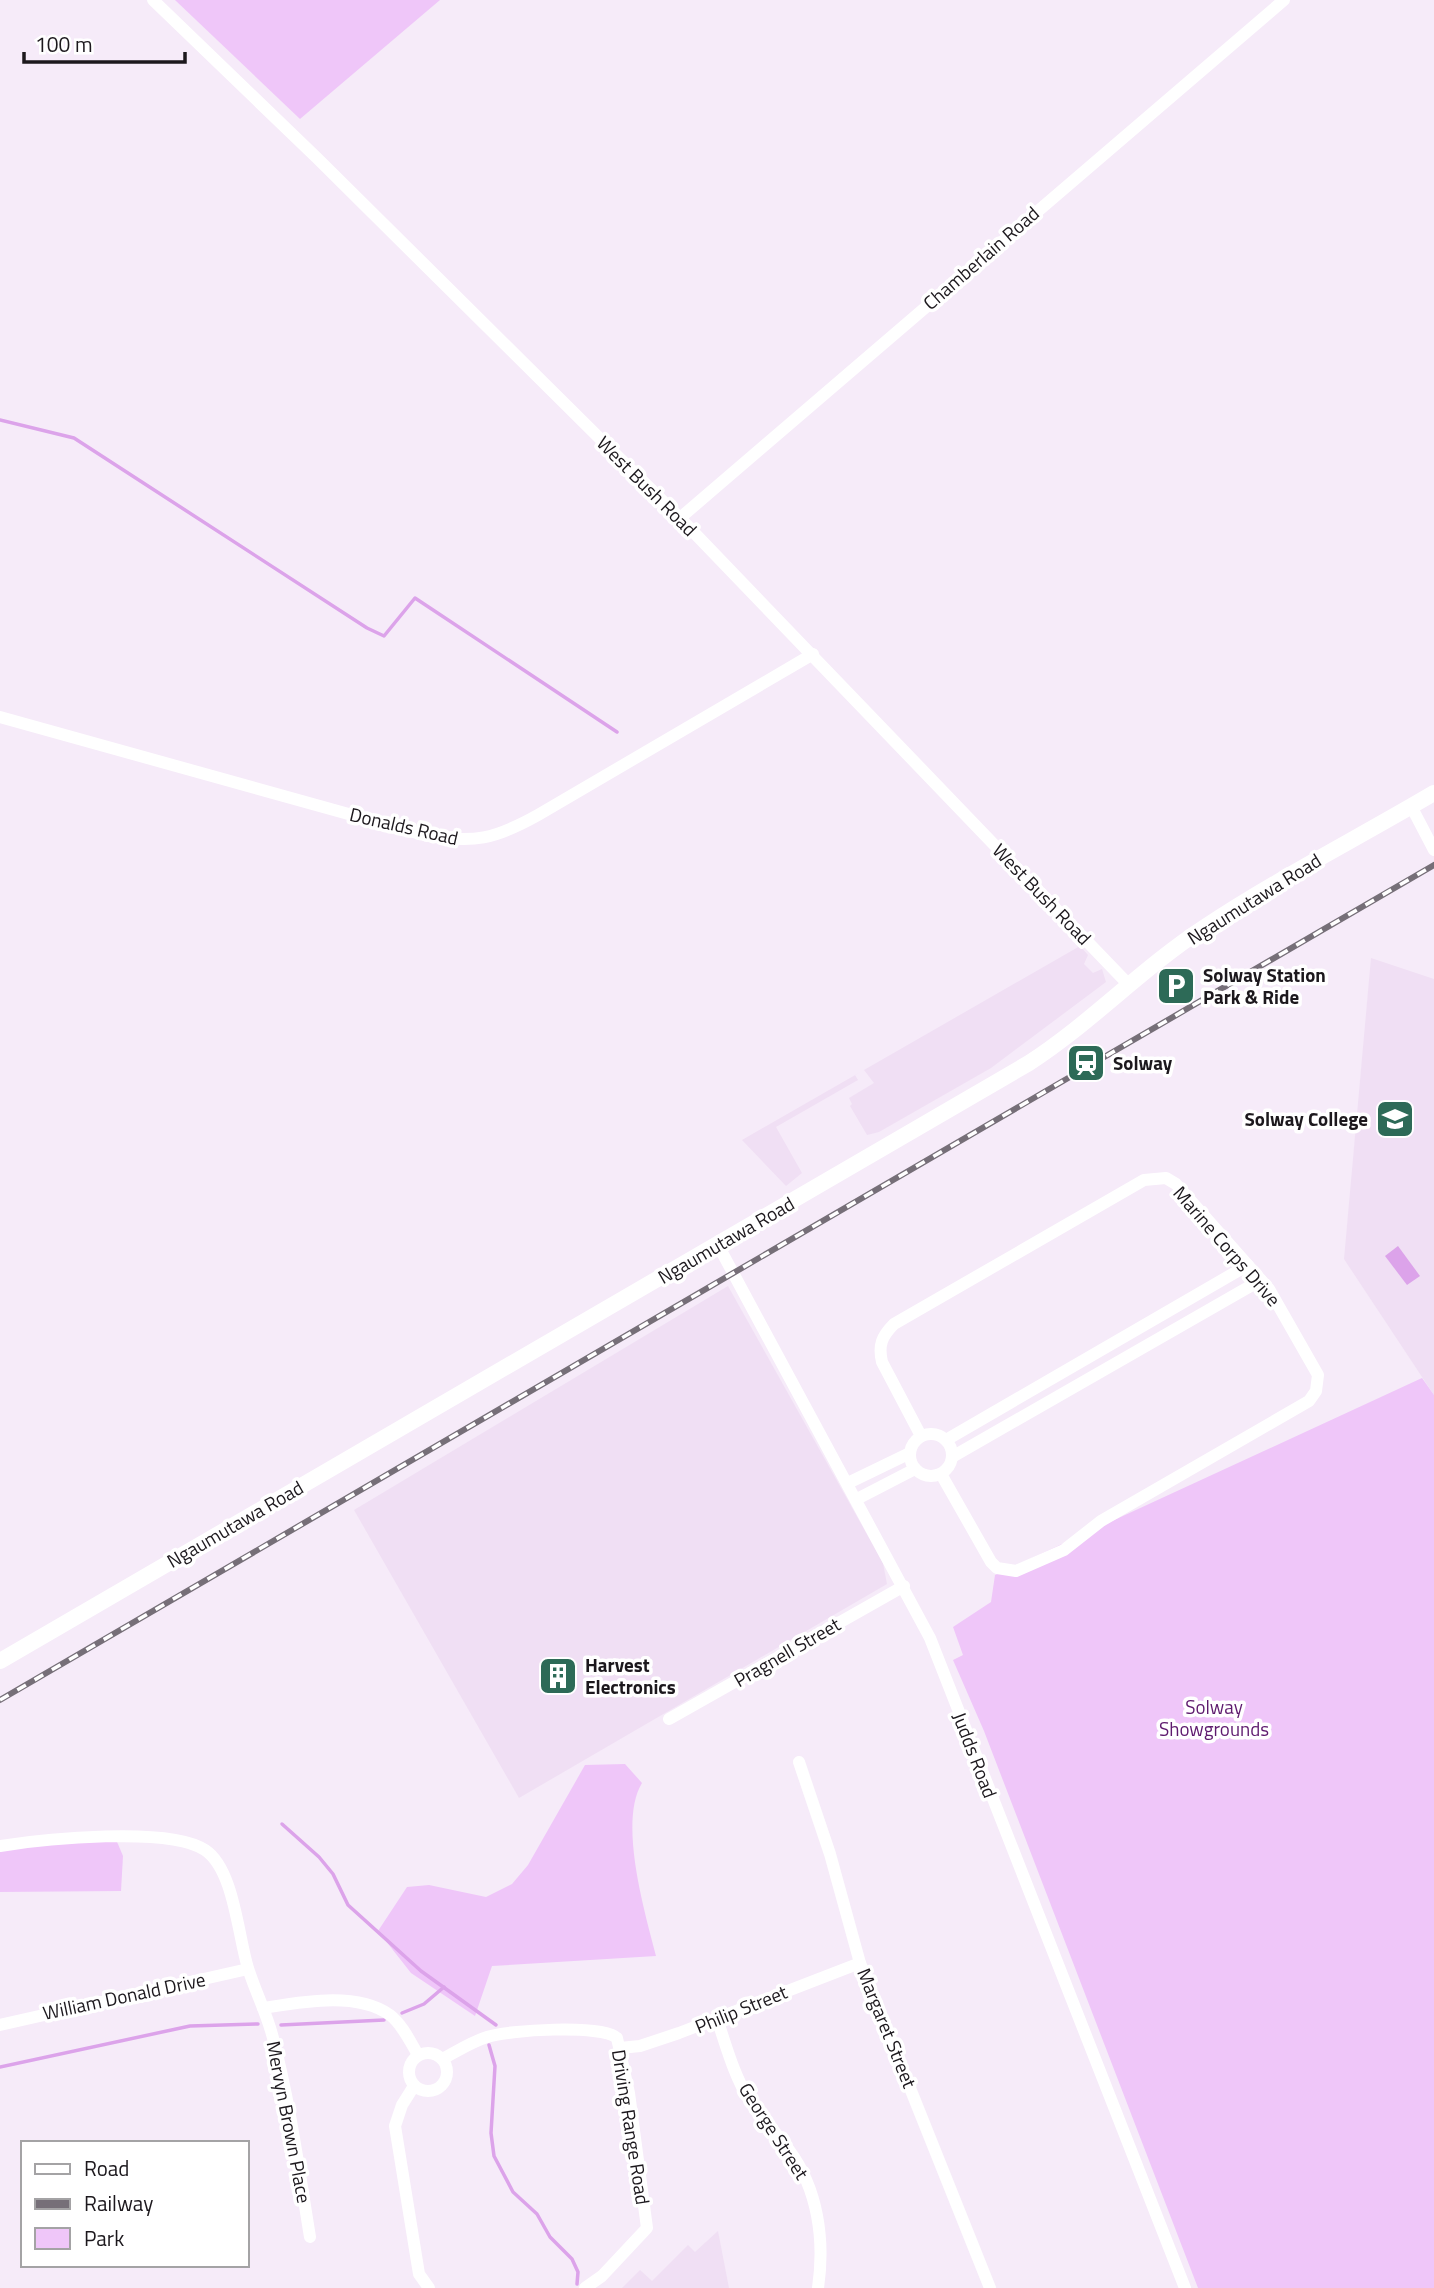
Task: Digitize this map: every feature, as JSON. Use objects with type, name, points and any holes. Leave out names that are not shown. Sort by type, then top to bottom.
[{"type":"main road","name":"Ngaumutawa Road","points":[[0,1661],[1029,1063],[1070,1036],[1129,985],[1203,928],[1303,866],[1434,793]]},
{"type":"street","name":"West Bush Road","points":[[153,0],[317,158],[680,518],[1129,985]]},
{"type":"street","name":"Chamberlain Road","points":[[680,518],[1284,0]]},
{"type":"street","name":"Donalds Road","points":[[0,717],[424,835],[456,840],[484,840],[508,832],[813,654]]},
{"type":"street","points":[[1411,806],[1434,850]]},
{"type":"street","name":"Marine Corps Drive","points":[[921,1436],[882,1362],[879,1352],[884,1334],[894,1324],[1144,1180],[1166,1178],[1176,1184],[1279,1302],[1318,1375],[1316,1391],[1309,1401],[1101,1521],[1064,1550],[1016,1571],[997,1568],[991,1562],[941,1474]]},
{"type":"street","name":"Judds Road","points":[[718,1245],[930,1638],[1185,2288]]},
{"type":"street","points":[[946,1440],[1248,1265]]},
{"type":"street","points":[[952,1457],[946,1440],[937,1434],[921,1436],[913,1444],[910,1453],[915,1469],[927,1476],[941,1474],[952,1457],[1261,1280]]},
{"type":"street","points":[[1195,1298],[1203,1312]]},
{"type":"street","points":[[1116,1343],[1125,1358]]},
{"type":"street","points":[[1038,1389],[1047,1403]]},
{"type":"street","points":[[848,1483],[910,1453]]},
{"type":"street","points":[[857,1499],[915,1469]]},
{"type":"street","name":"Pragnell Street","points":[[669,1719],[904,1586]]},
{"type":"street","name":"Margaret Street","points":[[799,1762],[830,1854],[860,1963],[990,2288]]},
{"type":"street","name":"Mervyn Brown Place","points":[[0,1846],[103,1836],[165,1840],[204,1849],[216,1859],[225,1875],[248,1969],[281,2069],[310,2237]]},
{"type":"street","name":"Philip Street","points":[[620,2048],[640,2046],[717,2019],[860,1963]]},
{"type":"street","name":"William Donald Drive","points":[[0,2025],[248,1969]]},
{"type":"street","points":[[263,2008],[299,2002],[344,2002],[372,2006],[392,2016],[418,2055]]},
{"type":"street","name":"George Street","points":[[717,2019],[747,2096],[790,2151],[809,2184],[819,2219],[821,2255],[818,2288]]},
{"type":"street","name":"Driving Range Road","points":[[442,2059],[484,2038],[520,2031],[612,2033],[620,2048],[647,2228],[602,2276],[585,2288]]},
{"type":"street","points":[[414,2086],[426,2091],[439,2088],[446,2077],[442,2059],[430,2053],[418,2055],[409,2070],[414,2086],[397,2115],[396,2144],[419,2274],[429,2288]]},
{"type":"shaded area","points":[[1080,946],[1088,955],[1084,964],[1093,973],[1102,969],[1106,982],[991,1068],[879,1132],[867,1135],[850,1106],[852,1104],[849,1098],[874,1083],[864,1070]]},
{"type":"shaded area","name":"Solway College","points":[[1371,958],[1434,979],[1434,1395],[1344,1259]]},
{"type":"shaded area","points":[[855,1075],[858,1080],[776,1127],[802,1173],[786,1186],[742,1140]]},
{"type":"shaded area","points":[[1398,1246],[1420,1276],[1407,1285],[1385,1256]]},
{"type":"shaded area","points":[[728,1286],[883,1563],[887,1584],[519,1798],[354,1510]]},
{"type":"shaded area","points":[[718,2231],[729,2288],[622,2288],[640,2270],[652,2281],[688,2245],[695,2252]]},
{"type":"green space","points":[[175,0],[440,0],[300,119]]},
{"type":"green space","name":"Solway Showgrounds","points":[[1422,1378],[1434,1395],[1434,2288],[1198,2288],[984,1731],[953,1660],[963,1655],[953,1627],[991,1602],[995,1575]]},
{"type":"green space","points":[[625,1764],[642,1783],[635,1800],[633,1844],[640,1893],[656,1956],[492,1966],[475,2016],[411,1973],[378,1931],[407,1887],[429,1885],[486,1897],[512,1884],[528,1865],[585,1765]]},
{"type":"green space","points":[[115,1837],[123,1856],[121,1891],[0,1892],[0,1843]]},
{"type":"waterway","points":[[0,420],[74,438],[367,628],[384,636],[415,598],[617,732]]},
{"type":"waterway","points":[[282,1824],[319,1857],[333,1874],[348,1905],[421,1971],[496,2025]]},
{"type":"waterway","points":[[402,2013],[424,2004],[444,1987]]},
{"type":"waterway","points":[[281,2025],[384,2020]]},
{"type":"waterway","points":[[0,2067],[190,2026],[258,2024]]},
{"type":"waterway","points":[[489,2045],[495,2066],[491,2133],[494,2156],[513,2192],[537,2214],[550,2237],[572,2259],[578,2272],[577,2284]]},
{"type":"railway","points":[[0,1700],[1434,865]]},
{"type":"place","name":"Solway Station Park & Ride","points":[[1176,986]]},
{"type":"place","name":"Solway","points":[[1086,1063]]},
{"type":"place","name":"Solway College","points":[[1395,1119]]},
{"type":"place","name":"Harvest Electronics","points":[[558,1676]]}]
